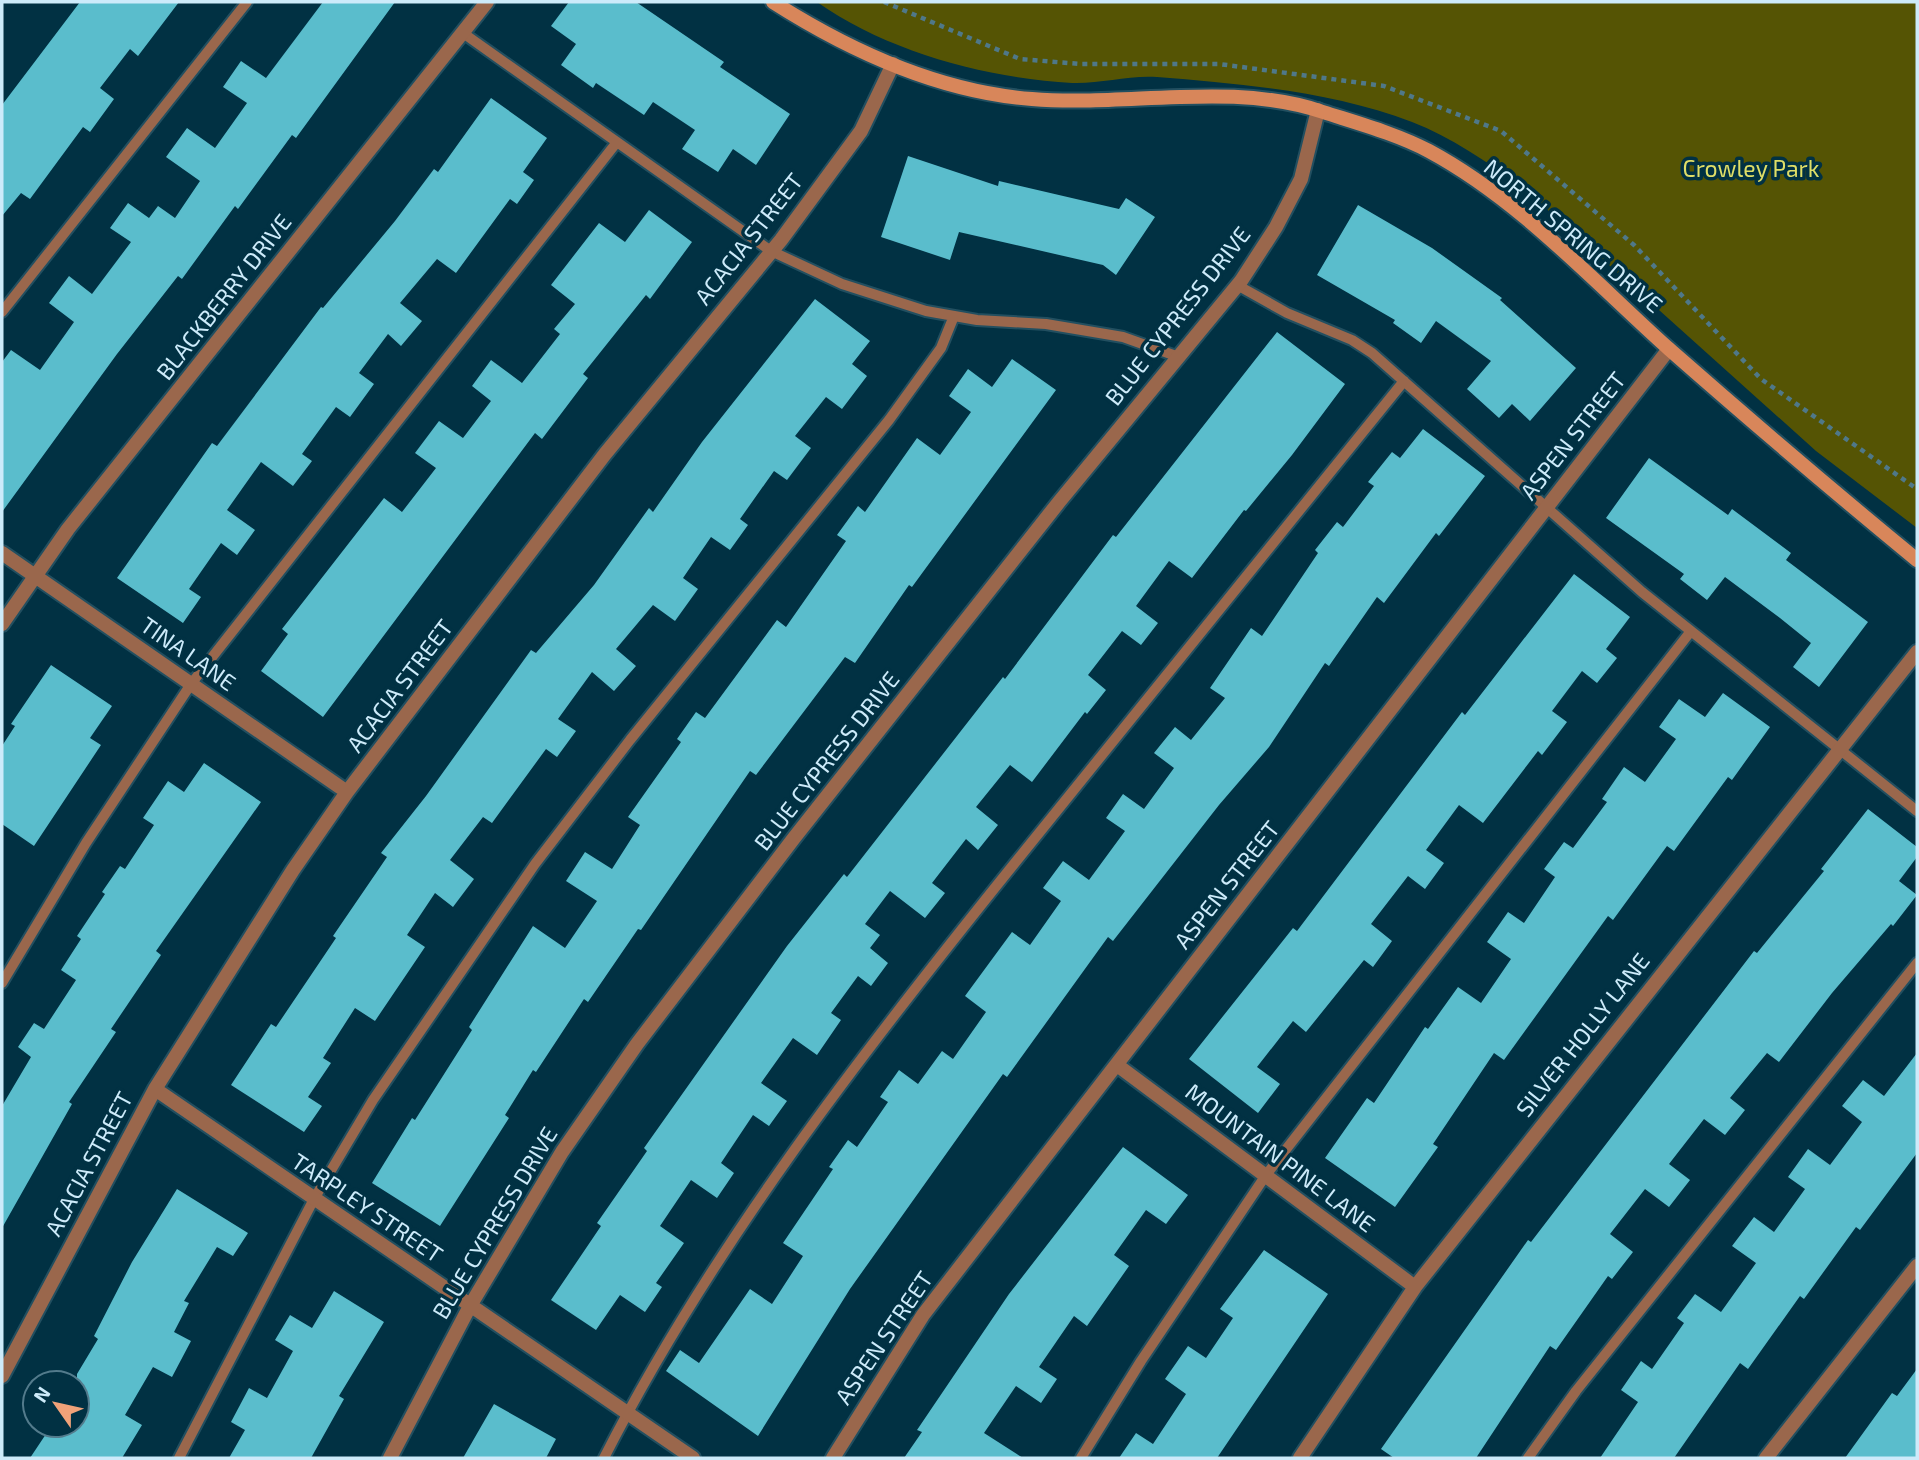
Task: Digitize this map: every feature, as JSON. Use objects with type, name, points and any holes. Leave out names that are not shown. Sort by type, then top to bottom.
[{"type":"street","name":"BLACKBERRY DRIVE","points":[[2,624],[35,576],[487,2]]},
{"type":"street","name":"NORTH SPRING DRIVE","points":[[773,2],[807,23],[893,64],[945,85],[1032,99],[1240,97],[1318,110],[1427,150],[1498,197],[1802,466],[1917,560]]},
{"type":"street","name":"ACACIA STREET","points":[[2,1376],[155,1089],[293,870],[347,792],[605,454],[771,251],[860,131],[893,64]]},
{"type":"street","name":"BLUE CYPRESS DRIVE","points":[[390,1458],[470,1306],[562,1152],[637,1044],[811,816],[1059,502],[1237,285],[1276,227],[1301,179],[1318,110]]},
{"type":"street","name":"ASPEN STREET","points":[[832,1458],[923,1315],[1669,349]]},
{"type":"street","name":"TINA LANE","points":[[2,553],[347,792]]},
{"type":"street","name":"SILVER HOLLY LANE","points":[[1300,1458],[1415,1287],[1917,652]]},
{"type":"street","name":"MOUNTAIN PINE LANE","points":[[1117,1065],[1415,1287]]},
{"type":"street","name":"TARPLEY STREET","points":[[155,1089],[693,1458]]},
{"type":"street","points":[[1766,1458],[1917,1266]]},
{"type":"lane","points":[[2,313],[247,2]]},
{"type":"lane","points":[[463,33],[771,251],[842,284],[926,311],[1046,324],[1123,337],[1179,357]]},
{"type":"lane","points":[[2,983],[86,843],[191,684],[617,142]]},
{"type":"lane","points":[[1237,285],[1287,313],[1352,340],[1404,381],[1690,631],[1917,811]]},
{"type":"lane","points":[[178,1458],[314,1199],[373,1100],[535,864],[630,740],[889,419],[941,348],[954,316]]},
{"type":"lane","points":[[604,1458],[692,1307],[804,1136],[947,947],[1404,381]]},
{"type":"lane","points":[[1081,1458],[1141,1361],[1266,1175],[1690,631]]},
{"type":"lane","points":[[1528,1458],[1584,1381],[1917,963]]},
{"type":"path","points":[[884,2],[1020,59],[1080,64],[1219,64],[1384,86],[1501,131],[1634,245],[1761,379],[1917,489]]},
{"type":"green space","name":"Crowley Park","points":[[817,2],[1917,2],[1917,528],[1816,451],[1521,186],[1441,135],[1381,111],[1286,90],[1146,77],[1072,83],[972,68],[906,48],[875,35]]},
{"type":"building","points":[[80,2],[179,2],[138,56],[130,49],[100,88],[114,99],[90,132],[83,127],[30,199],[21,193],[2,216],[2,105]]},
{"type":"building","points":[[323,2],[395,2],[296,138],[292,135],[238,209],[235,206],[182,279],[178,276],[117,354],[2,512],[2,362],[11,350],[40,370],[74,322],[49,303],[69,276],[92,294],[131,242],[110,228],[128,203],[149,218],[158,206],[175,218],[200,181],[166,157],[187,128],[215,148],[247,103],[223,87],[241,61],[266,78]]},
{"type":"building","points":[[569,2],[636,2],[724,62],[720,67],[790,114],[756,165],[733,149],[718,172],[682,149],[695,130],[653,102],[644,115],[596,83],[593,88],[561,65],[576,44],[551,26]]},
{"type":"building","points":[[491,98],[547,138],[523,172],[534,180],[517,204],[510,199],[456,273],[437,259],[400,303],[422,321],[401,346],[388,334],[359,373],[374,384],[350,417],[336,407],[302,454],[312,461],[293,486],[261,462],[227,510],[255,530],[237,555],[221,543],[189,589],[201,597],[183,623],[117,578],[212,443],[217,446],[321,307],[323,308],[395,221],[434,169],[438,172]]},
{"type":"building","points":[[908,156],[998,186],[999,181],[1119,209],[1126,198],[1155,217],[1116,275],[1103,265],[959,232],[950,260],[881,237]]},
{"type":"building","points":[[1358,205],[1432,248],[1502,298],[1500,300],[1576,368],[1530,421],[1512,404],[1499,418],[1467,389],[1491,361],[1436,321],[1421,343],[1393,323],[1395,320],[1317,275]]},
{"type":"building","points":[[649,210],[692,242],[650,299],[646,295],[583,374],[588,378],[542,439],[535,433],[323,717],[261,671],[288,634],[282,629],[384,498],[402,512],[436,468],[415,453],[439,421],[463,438],[491,401],[472,386],[491,360],[522,383],[560,334],[554,329],[575,304],[551,285],[599,223],[625,242]]},
{"type":"building","points":[[815,299],[870,341],[852,364],[867,376],[842,409],[826,397],[795,436],[811,448],[787,480],[774,471],[740,519],[748,525],[730,550],[711,537],[683,578],[698,589],[675,621],[653,605],[616,649],[636,666],[614,691],[592,672],[558,719],[576,731],[557,757],[546,749],[492,823],[483,817],[450,860],[474,879],[453,907],[435,893],[407,935],[425,947],[375,1021],[355,1008],[323,1058],[331,1063],[308,1097],[322,1106],[304,1132],[231,1085],[271,1024],[276,1027],[336,938],[333,936],[387,857],[381,853],[426,796],[531,650],[536,653],[594,585],[649,508],[653,512],[702,442]]},
{"type":"building","points":[[1277,332],[1345,384],[1292,455],[1246,511],[1244,510],[1192,578],[1169,561],[1136,606],[1158,623],[1141,645],[1122,631],[1088,675],[1106,690],[1087,714],[1085,712],[1032,782],[1010,765],[976,807],[998,825],[978,850],[966,839],[932,883],[945,893],[925,918],[890,891],[865,924],[880,935],[870,948],[888,963],[871,986],[858,976],[831,1013],[841,1020],[817,1055],[793,1038],[761,1083],[787,1101],[769,1126],[753,1115],[721,1163],[734,1173],[717,1198],[691,1180],[660,1226],[684,1243],[656,1283],[662,1287],[645,1312],[620,1295],[596,1330],[551,1300],[601,1226],[597,1223],[647,1151],[644,1148],[787,946],[844,874],[847,877],[1003,677],[1005,679],[1113,535],[1116,537]]},
{"type":"building","points":[[1012,359],[1056,390],[912,587],[909,585],[855,663],[845,657],[756,775],[750,771],[641,930],[638,929],[588,1002],[584,999],[536,1072],[533,1070],[505,1115],[509,1118],[440,1226],[372,1183],[472,1030],[469,1027],[533,926],[565,948],[597,901],[566,881],[585,852],[612,869],[640,825],[628,817],[681,742],[677,739],[696,712],[705,718],[777,620],[786,627],[846,541],[837,535],[858,506],[865,512],[917,438],[940,455],[971,412],[949,396],[968,369],[992,387]]},
{"type":"building","points":[[1423,429],[1485,476],[1439,536],[1436,533],[1384,603],[1377,597],[1329,666],[1325,663],[1269,747],[1219,805],[1113,941],[1108,937],[1007,1077],[1003,1074],[850,1289],[758,1436],[666,1371],[680,1350],[699,1363],[750,1289],[772,1304],[803,1256],[783,1243],[833,1169],[829,1167],[848,1140],[857,1147],[888,1102],[880,1097],[899,1070],[918,1084],[942,1051],[953,1059],[986,1012],[965,996],[1012,932],[1030,945],[1061,901],[1043,888],[1063,861],[1089,880],[1125,831],[1106,818],[1123,794],[1144,809],[1174,768],[1154,753],[1175,727],[1191,740],[1225,698],[1210,688],[1251,628],[1262,636],[1318,553],[1315,550],[1337,522],[1343,527],[1374,486],[1368,482],[1392,452],[1400,458]]},
{"type":"building","points":[[1649,458],[1728,515],[1732,509],[1791,553],[1786,560],[1868,622],[1819,687],[1793,667],[1811,643],[1780,618],[1725,577],[1707,600],[1680,579],[1684,574],[1606,518]]},
{"type":"building","points":[[1574,574],[1630,617],[1606,649],[1617,658],[1597,683],[1582,671],[1552,711],[1567,722],[1542,755],[1538,751],[1483,823],[1459,805],[1426,850],[1444,863],[1425,889],[1408,876],[1371,924],[1392,941],[1373,967],[1364,960],[1306,1032],[1293,1021],[1257,1067],[1280,1084],[1258,1113],[1189,1059],[1293,928],[1297,931],[1462,712],[1465,715]]},
{"type":"building","points":[[51,665],[112,706],[90,738],[101,745],[34,846],[2,824],[2,746],[15,726],[11,724]]},
{"type":"building","points":[[1723,693],[1770,727],[1732,780],[1728,777],[1674,851],[1667,846],[1613,920],[1608,916],[1504,1060],[1494,1053],[1433,1144],[1438,1147],[1395,1207],[1325,1158],[1367,1098],[1374,1103],[1425,1027],[1428,1029],[1458,987],[1481,1003],[1511,959],[1487,942],[1508,912],[1524,923],[1555,877],[1544,869],[1564,842],[1573,848],[1607,802],[1602,799],[1624,767],[1645,782],[1676,739],[1659,727],[1679,699],[1705,717]]},
{"type":"building","points":[[204,763],[261,802],[156,951],[161,955],[111,1029],[116,1032],[69,1102],[72,1104],[2,1228],[2,1106],[31,1057],[18,1047],[34,1023],[44,1029],[76,980],[61,970],[81,939],[77,936],[105,894],[102,892],[120,866],[125,869],[154,825],[143,818],[168,781],[184,792]]},
{"type":"building","points":[[1868,809],[1917,847],[1917,857],[1899,881],[1917,895],[1893,926],[1891,924],[1832,993],[1779,1062],[1767,1053],[1730,1098],[1745,1110],[1725,1135],[1704,1119],[1669,1164],[1690,1180],[1669,1207],[1645,1189],[1610,1234],[1633,1252],[1612,1279],[1608,1276],[1556,1350],[1550,1346],[1476,1458],[1394,1458],[1381,1449],[1528,1240],[1531,1242],[1754,951],[1757,953],[1824,871],[1821,869]]},
{"type":"building","points":[[1917,1053],[1917,1153],[1860,1230],[1856,1227],[1804,1299],[1800,1296],[1748,1369],[1740,1363],[1674,1458],[1600,1458],[1638,1402],[1621,1390],[1641,1361],[1652,1369],[1684,1323],[1677,1318],[1695,1294],[1721,1312],[1756,1263],[1732,1246],[1754,1217],[1774,1232],[1805,1189],[1788,1177],[1808,1149],[1830,1165],[1862,1122],[1842,1106],[1863,1080],[1884,1096]]},
{"type":"building","points":[[1123,1147],[1188,1195],[1166,1224],[1146,1210],[1114,1255],[1129,1266],[1087,1326],[1074,1316],[1039,1367],[1057,1379],[1041,1403],[1016,1386],[984,1433],[1023,1458],[904,1458],[922,1432],[917,1430],[1009,1294]]},
{"type":"building","points":[[177,1189],[248,1233],[233,1256],[217,1247],[184,1301],[189,1303],[174,1332],[191,1341],[172,1377],[153,1367],[125,1415],[142,1425],[122,1458],[30,1458],[43,1439],[91,1439],[91,1369],[80,1369],[98,1339],[94,1336],[132,1262]]},
{"type":"building","points":[[1264,1250],[1328,1294],[1217,1458],[1119,1458],[1136,1433],[1153,1444],[1186,1394],[1165,1379],[1188,1346],[1206,1358],[1233,1318],[1220,1309]]},
{"type":"building","points":[[334,1291],[384,1322],[339,1396],[344,1399],[311,1458],[229,1458],[245,1430],[231,1422],[249,1388],[267,1398],[293,1351],[275,1340],[290,1315],[312,1328]]},
{"type":"building","points":[[1917,1369],[1917,1458],[1845,1458],[1892,1393],[1897,1396]]},
{"type":"building","points":[[494,1404],[556,1439],[546,1458],[463,1458]]}]
